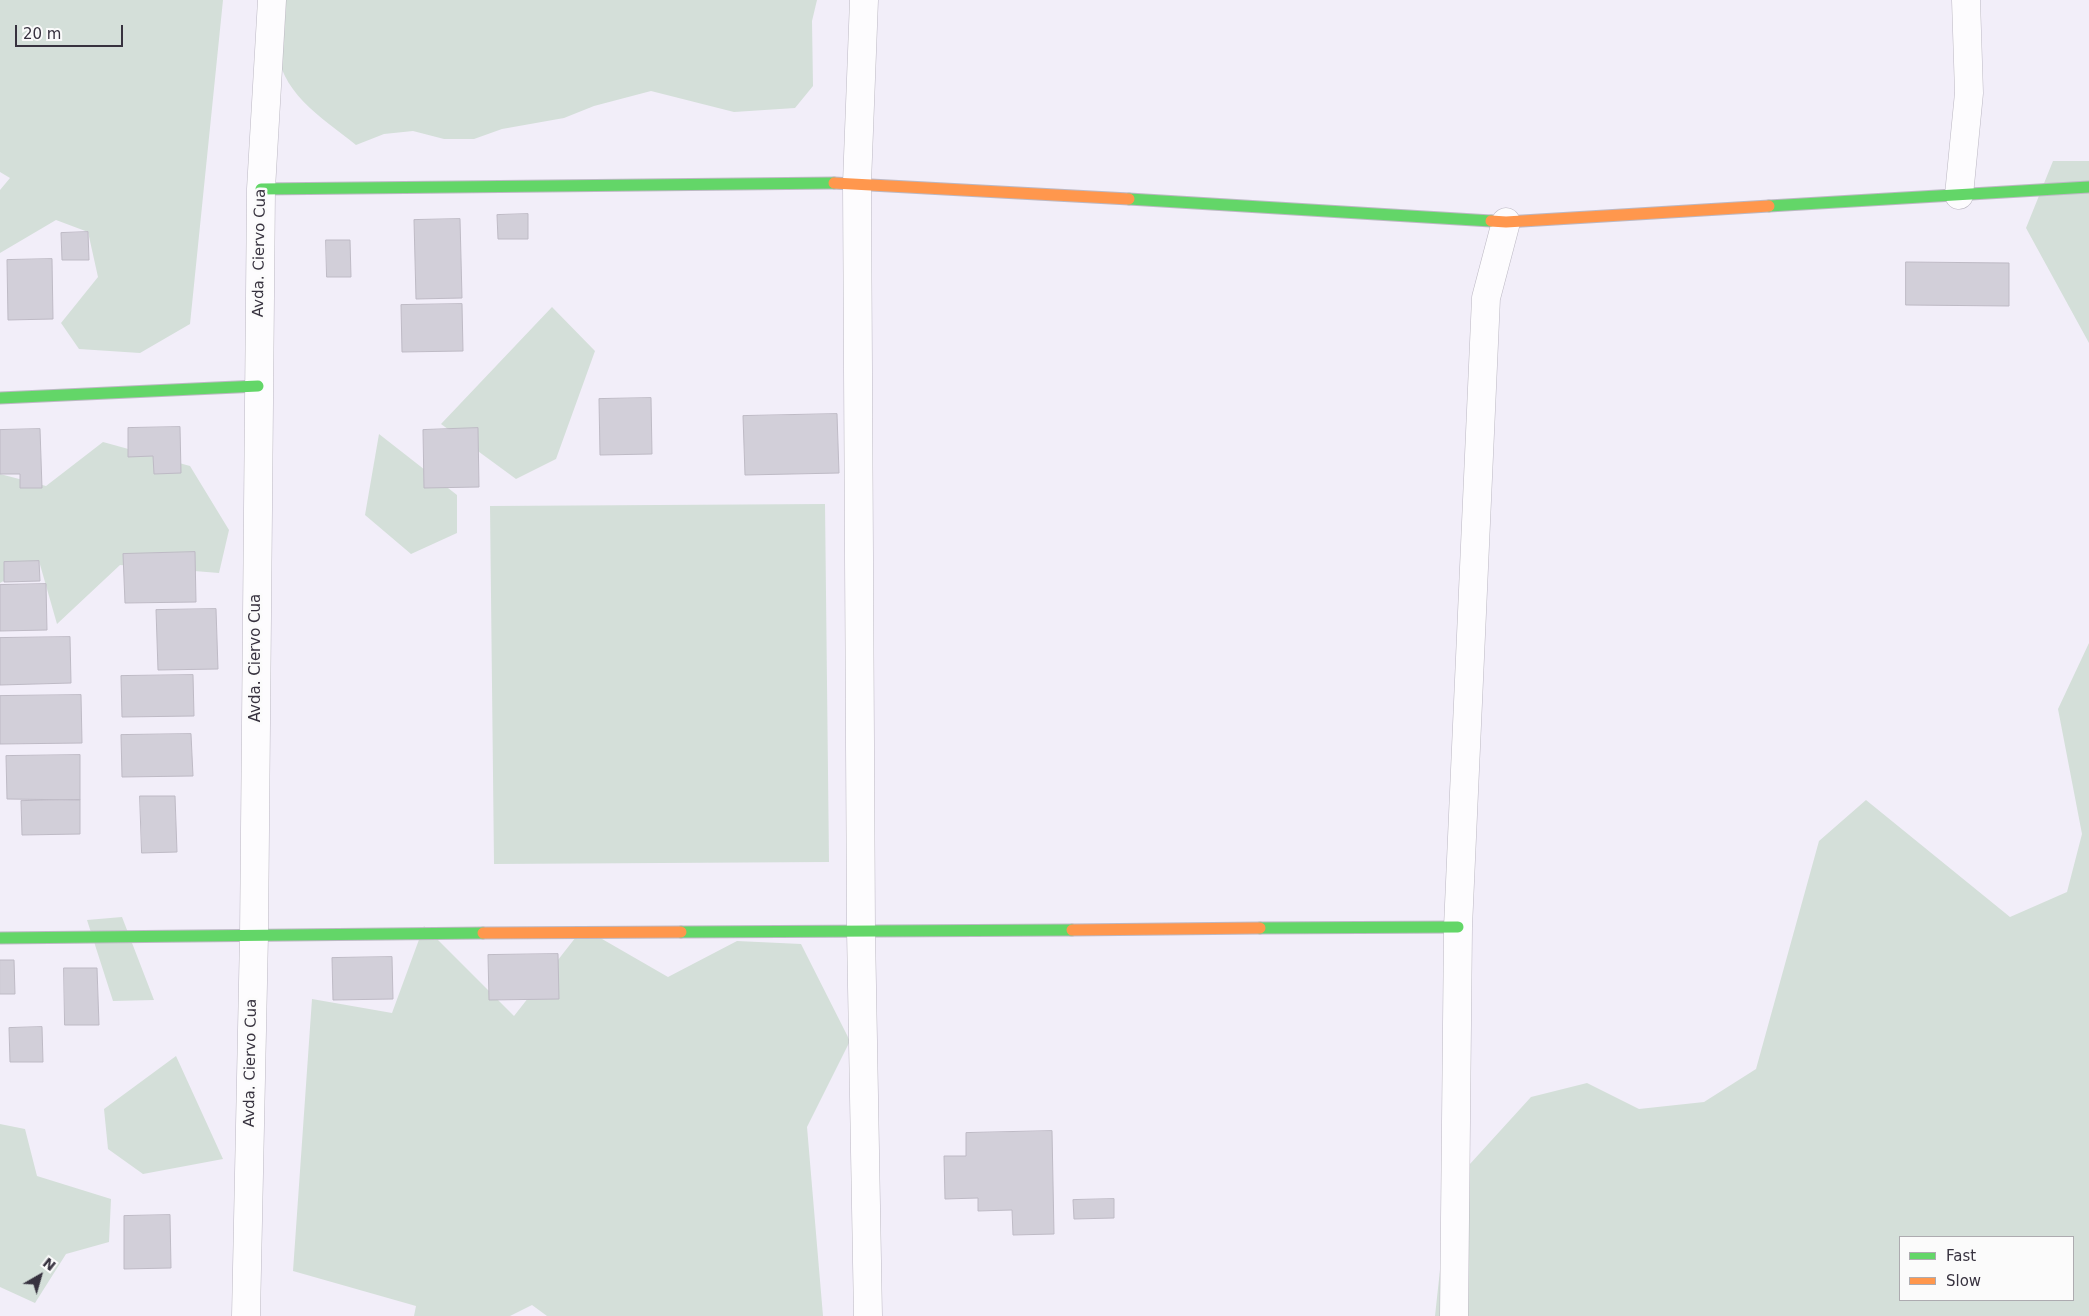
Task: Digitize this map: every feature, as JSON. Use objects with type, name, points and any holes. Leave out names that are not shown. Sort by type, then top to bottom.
[{"type":"street","name":"Avda. Ciervo Cua","points":[[246,1316],[254,934],[261,189],[272,0]]},
{"type":"street","points":[[864,0],[857,183],[861,930],[868,1316]]},
{"type":"street","points":[[1959,194],[1969,93],[1966,0]]},
{"type":"street","points":[[261,189],[857,183],[1506,222],[2089,187]]},
{"type":"street","points":[[1454,1316],[1458,927],[1486,298],[1506,222]]},
{"type":"street","points":[[0,398],[258,386]]},
{"type":"street","points":[[0,938],[254,934],[1458,927]]},
{"type":"shaded area","points":[[0,0],[223,0],[190,324],[140,353],[79,349],[61,323],[98,277],[88,232],[56,220],[0,253],[0,190],[10,178],[0,172]]},
{"type":"shaded area","points":[[280,0],[817,0],[812,21],[813,86],[795,108],[734,112],[651,91],[594,106],[564,118],[502,129],[474,139],[444,139],[413,131],[384,134],[356,145],[304,102],[285,76],[279,60],[276,42]]},
{"type":"shaded area","points":[[2053,161],[2089,161],[2089,343],[2026,228]]},
{"type":"shaded area","points":[[552,307],[595,351],[556,459],[516,479],[441,424]]},
{"type":"shaded area","points":[[379,434],[457,495],[457,533],[411,554],[365,515]]},
{"type":"shaded area","points":[[103,442],[190,466],[229,530],[219,573],[120,565],[57,624],[39,561],[0,583],[0,474],[46,486]]},
{"type":"shaded area","points":[[825,504],[829,862],[494,864],[490,506]]},
{"type":"shaded area","points":[[2089,643],[2089,1316],[1435,1316],[1449,1187],[1531,1097],[1587,1083],[1639,1109],[1704,1102],[1756,1069],[1819,841],[1866,800],[2010,917],[2067,892],[2082,834],[2058,709]]},
{"type":"shaded area","points":[[122,917],[154,1000],[113,1001],[87,920]]},
{"type":"shaded area","points":[[424,926],[514,1016],[583,928],[668,977],[737,941],[801,944],[850,1041],[807,1127],[823,1316],[547,1316],[532,1305],[510,1316],[414,1316],[416,1306],[293,1271],[312,999],[392,1013]]},
{"type":"shaded area","points":[[176,1056],[223,1159],[143,1174],[108,1149],[104,1109]]},
{"type":"shaded area","points":[[0,1124],[25,1129],[37,1176],[111,1199],[109,1242],[66,1254],[35,1303],[0,1287]]},
{"type":"building","points":[[528,214],[528,239],[498,239],[497,215]]},
{"type":"building","points":[[460,219],[462,298],[416,299],[414,220]]},
{"type":"building","points":[[88,232],[89,260],[62,260],[61,233]]},
{"type":"building","points":[[326,240],[350,240],[351,277],[327,277]]},
{"type":"building","points":[[52,259],[53,319],[8,320],[7,260]]},
{"type":"building","points":[[1906,262],[2009,263],[2009,306],[1906,305]]},
{"type":"building","points":[[462,304],[463,351],[402,352],[401,305]]},
{"type":"building","points":[[651,398],[652,454],[600,455],[599,399]]},
{"type":"building","points":[[837,414],[839,473],[745,475],[743,416]]},
{"type":"building","points":[[180,427],[181,473],[154,474],[153,456],[128,457],[128,428]]},
{"type":"building","points":[[478,428],[479,487],[424,488],[423,430]]},
{"type":"building","points":[[40,429],[42,488],[20,488],[20,474],[0,474],[0,430]]},
{"type":"building","points":[[195,552],[196,602],[125,603],[123,554]]},
{"type":"building","points":[[39,561],[40,581],[4,582],[4,562]]},
{"type":"building","points":[[46,584],[47,630],[0,631],[0,585]]},
{"type":"building","points":[[216,609],[218,669],[158,670],[156,610]]},
{"type":"building","points":[[70,637],[71,683],[0,685],[0,638]]},
{"type":"building","points":[[193,675],[194,716],[122,717],[121,676]]},
{"type":"building","points":[[81,695],[82,743],[0,744],[0,696]]},
{"type":"building","points":[[191,734],[193,776],[122,777],[121,735]]},
{"type":"building","points":[[80,755],[80,800],[7,799],[6,756]]},
{"type":"building","points":[[140,796],[175,796],[177,852],[142,853]]},
{"type":"building","points":[[80,800],[80,834],[22,835],[21,801]]},
{"type":"building","points":[[558,954],[559,999],[489,1000],[488,955]]},
{"type":"building","points":[[392,957],[393,999],[333,1000],[332,958]]},
{"type":"building","points":[[0,960],[14,960],[15,994],[0,994]]},
{"type":"building","points":[[64,968],[97,968],[99,1025],[65,1025]]},
{"type":"building","points":[[42,1027],[43,1062],[10,1062],[9,1028]]},
{"type":"building","points":[[1052,1131],[1054,1234],[1013,1235],[1012,1210],[978,1211],[978,1198],[945,1199],[944,1156],[966,1156],[966,1133]]},
{"type":"building","points":[[1114,1199],[1114,1218],[1074,1219],[1073,1200]]},
{"type":"building","points":[[170,1215],[171,1268],[124,1269],[124,1216]]},
{"type":"traffic: fast","points":[[261,189],[834,183]]},
{"type":"traffic: fast","points":[[1769,206],[2089,187]]},
{"type":"traffic: fast","points":[[1129,199],[1491,221]]},
{"type":"traffic: fast","points":[[0,398],[258,386]]},
{"type":"traffic: fast","points":[[1260,928],[1458,927]]},
{"type":"traffic: fast","points":[[681,932],[1072,930]]},
{"type":"traffic: fast","points":[[0,938],[483,933]]},
{"type":"traffic: slow","points":[[834,183],[1129,199]]},
{"type":"traffic: slow","points":[[1491,221],[1506,222],[1769,206]]},
{"type":"traffic: slow","points":[[1072,930],[1260,928]]},
{"type":"traffic: slow","points":[[483,933],[681,932]]}]
